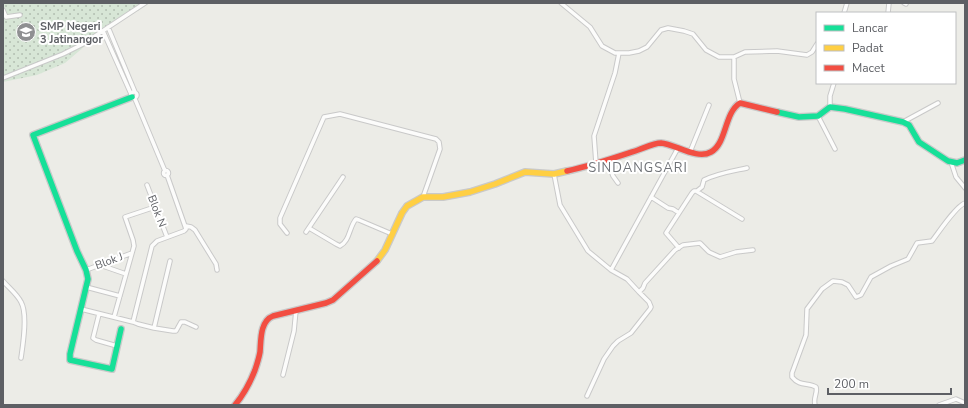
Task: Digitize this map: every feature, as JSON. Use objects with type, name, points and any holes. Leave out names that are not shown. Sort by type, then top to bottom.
[{"type":"street","points":[[3,78],[63,54],[83,44],[145,3]]},
{"type":"street","points":[[561,3],[590,27],[604,48],[619,53],[639,51],[647,47],[661,30],[668,28],[693,34],[706,50],[719,57],[734,57],[745,52],[777,51],[807,55],[812,52],[816,46]]},
{"type":"street","points":[[3,10],[6,17],[20,15]]},
{"type":"street","points":[[108,27],[133,96]]},
{"type":"street","points":[[103,31],[165,171],[163,174],[165,176],[167,175],[186,226],[184,231],[157,241],[153,244],[133,322]]},
{"type":"street","points":[[596,163],[594,136],[615,73],[619,53]]},
{"type":"street","points":[[734,57],[734,80],[740,103]]},
{"type":"street","points":[[830,107],[830,96],[834,84]]},
{"type":"street","points":[[121,328],[112,370],[70,360],[80,309],[88,279],[86,270],[77,251],[33,135],[133,96]]},
{"type":"street","points":[[235,405],[244,395],[252,378],[259,355],[266,320],[269,317],[333,300],[378,260],[385,250],[402,213],[407,206],[423,197],[443,197],[470,192],[528,172],[554,174],[607,160],[660,142],[690,152],[705,154],[716,149],[734,107],[740,103],[799,117],[818,116],[830,107],[903,122],[909,126],[919,142],[951,162],[957,163],[965,160]]},
{"type":"street","points":[[903,122],[938,103]]},
{"type":"street","points":[[690,152],[710,105]]},
{"type":"street","points":[[287,233],[280,224],[280,218],[324,117],[340,114],[436,139],[439,142],[440,149],[423,197]]},
{"type":"street","points":[[818,116],[835,149]]},
{"type":"street","points":[[611,270],[678,148]]},
{"type":"street","points":[[607,160],[613,176],[618,184]]},
{"type":"street","points":[[951,162],[956,177],[965,188]]},
{"type":"street","points":[[679,248],[666,233],[692,193],[694,191],[697,192],[702,187],[704,180],[711,176],[747,168]]},
{"type":"street","points":[[554,174],[560,205],[588,251],[611,270],[627,279],[649,302],[651,307],[631,333],[612,346],[604,359],[587,396]]},
{"type":"street","points":[[306,232],[343,176]]},
{"type":"street","name":"Blok N","points":[[147,185],[167,237]]},
{"type":"street","points":[[697,192],[742,219]]},
{"type":"street","points":[[651,197],[679,213]]},
{"type":"street","points":[[815,405],[814,400],[817,390],[816,387],[814,385],[798,383],[792,377],[792,372],[806,335],[807,309],[818,293],[826,285],[837,281],[848,285],[856,297],[861,295],[871,277],[908,259],[918,242],[932,241],[956,210],[965,202]]},
{"type":"street","points":[[114,317],[134,246],[125,217],[155,207]]},
{"type":"street","points":[[309,228],[340,246],[346,242],[353,222],[356,219],[392,234]]},
{"type":"street","points":[[186,226],[195,230],[216,264],[217,270]]},
{"type":"street","points":[[639,292],[645,283],[683,245],[700,243],[709,252],[720,257],[736,252],[753,250]]},
{"type":"street","name":"Blok J","points":[[86,270],[132,253]]},
{"type":"street","points":[[154,328],[170,261]]},
{"type":"street","points":[[100,264],[126,274]]},
{"type":"street","points":[[3,281],[22,302],[23,334],[20,358]]},
{"type":"street","points":[[86,287],[120,296]]},
{"type":"street","points":[[80,309],[174,332],[181,322],[196,327]]},
{"type":"street","points":[[283,375],[294,331],[296,310]]},
{"type":"street","points":[[99,314],[93,338],[117,346]]},
{"type":"street","points":[[939,405],[956,399],[965,403]]},
{"type":"green space","points":[[3,3],[150,3],[109,29],[85,46],[65,63],[37,75],[3,82]]},
{"type":"traffic: fast","points":[[121,329],[112,369],[70,360],[70,354],[88,279],[86,270],[77,251],[33,135],[132,97]]},
{"type":"traffic: fast","points":[[777,112],[799,117],[818,116],[830,107],[903,122],[909,125],[919,142],[948,161],[957,163],[965,160]]},
{"type":"traffic: slow","points":[[377,261],[385,250],[402,213],[407,206],[423,197],[443,197],[470,192],[525,172],[554,174],[567,171]]},
{"type":"traffic: jam","points":[[567,171],[602,162],[658,143],[667,144],[693,153],[705,154],[716,148],[720,142],[731,114],[740,103],[777,112]]},
{"type":"traffic: jam","points":[[235,405],[241,397],[255,370],[259,359],[263,326],[269,318],[333,300],[377,261]]},
{"type":"place","name":"SMP Negeri 3 Jatinangor","points":[[26,32]]},
{"type":"district","name":"SINDANGSARI","points":[[638,168]]}]
